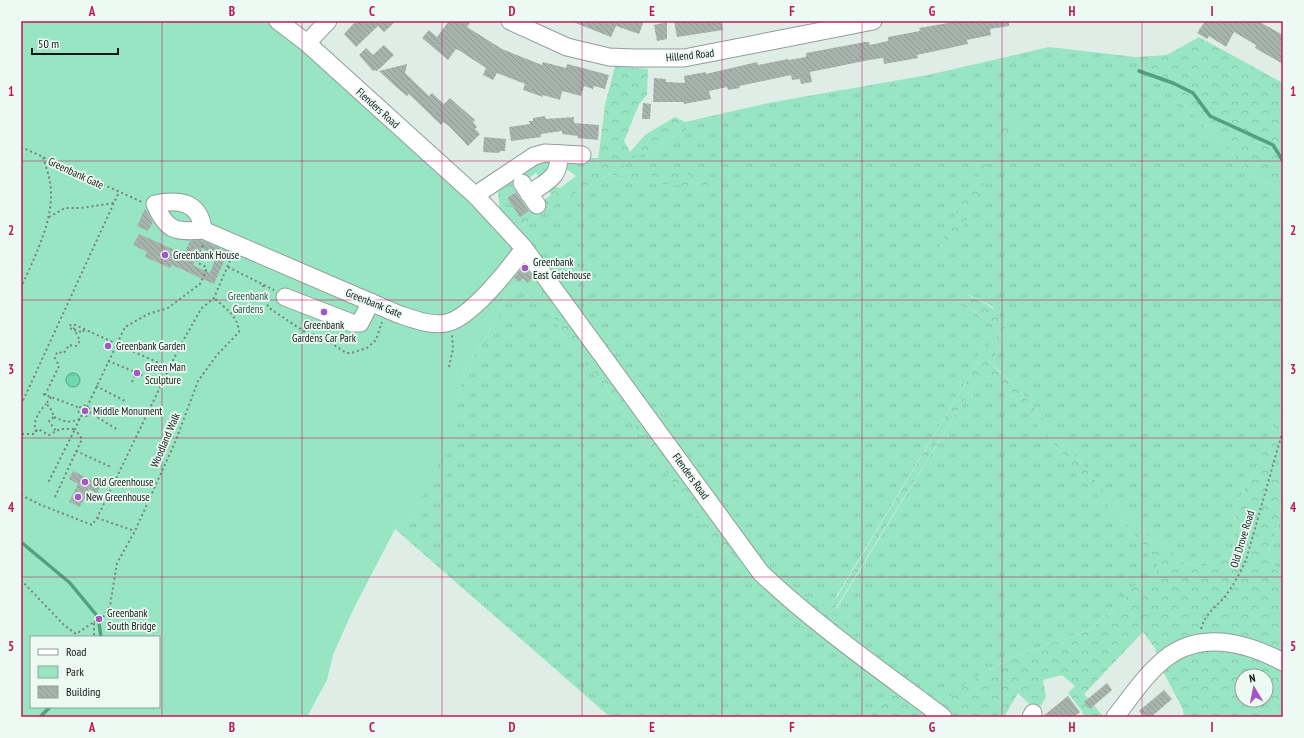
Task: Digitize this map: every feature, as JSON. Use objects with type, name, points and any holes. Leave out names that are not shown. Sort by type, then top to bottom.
[{"type":"street","name":"Flenders Road","points":[[278,21],[307,43],[476,197],[524,248],[761,573],[779,590],[943,717]]},
{"type":"street","points":[[307,43],[328,21]]},
{"type":"street","name":"Hillend Road","points":[[510,21],[567,47],[609,57],[634,58],[684,58],[873,21]]},
{"type":"street","points":[[476,197],[483,190],[527,159],[545,153],[582,155]]},
{"type":"street","points":[[529,194],[553,177],[558,171],[560,154]]},
{"type":"street","points":[[155,204],[172,200],[192,207],[199,214],[206,231]]},
{"type":"street","name":"Greenbank Gate","points":[[155,204],[165,224],[176,231],[206,231],[398,314],[428,323],[440,324],[452,321],[479,302],[513,264],[524,248]]},
{"type":"street","points":[[285,297],[352,323],[360,323],[371,302]]},
{"type":"street","points":[[1115,717],[1158,664],[1174,653],[1203,643],[1218,641],[1233,642],[1255,648],[1283,662]]},
{"type":"path","name":"Greenbank Gate","points":[[21,147],[140,202],[155,204]]},
{"type":"path","points":[[21,288],[40,245],[49,217],[51,184],[42,157]]},
{"type":"path","points":[[21,405],[119,192]]},
{"type":"path","points":[[49,217],[64,208],[81,208],[114,203]]},
{"type":"path","points":[[118,430],[89,412],[87,407],[96,386],[125,327],[148,314],[168,308],[200,284],[206,271],[206,267],[198,263],[197,260],[206,231]]},
{"type":"path","points":[[21,495],[41,505],[92,525],[97,518],[162,383],[201,309],[214,298],[236,245]]},
{"type":"path","points":[[228,266],[285,297]]},
{"type":"path","name":"Woodland Walk","points":[[21,580],[64,625],[76,634],[104,616],[110,606],[117,563],[135,531],[176,440],[198,381],[217,355],[239,332],[235,317],[214,298]]},
{"type":"path","points":[[449,367],[453,349],[452,321]]},
{"type":"path","points":[[84,330],[82,333],[80,331],[72,330],[69,326],[76,326],[161,364]]},
{"type":"path","points":[[76,326],[74,328],[80,341],[76,346],[69,345],[64,353],[57,352],[55,358],[59,366],[44,394],[80,408],[82,406],[87,407]]},
{"type":"path","points":[[108,361],[162,383]]},
{"type":"path","points":[[132,382],[139,367]]},
{"type":"path","points":[[96,386],[125,401]]},
{"type":"path","points":[[36,432],[33,426],[36,418],[51,397]]},
{"type":"path","points":[[46,404],[50,407],[54,417],[63,422],[70,422],[80,417],[87,416],[89,412]]},
{"type":"path","points":[[48,483],[75,429],[80,417],[80,408]]},
{"type":"path","points":[[54,417],[49,421],[56,431]]},
{"type":"path","points":[[22,434],[33,434],[38,429],[49,435],[60,429],[75,429]]},
{"type":"path","points":[[55,497],[82,439],[75,429]]},
{"type":"path","name":"Old Drove Road","points":[[1203,643],[1201,632],[1204,621],[1212,608],[1223,598],[1240,574],[1246,560],[1283,430]]},
{"type":"path","points":[[76,451],[111,467]]},
{"type":"path","points":[[97,518],[135,531]]},
{"type":"path","points":[[94,622],[94,636]]},
{"type":"green space","name":"Greenbank Gardens","points":[[21,21],[273,21],[486,214],[549,285],[532,300],[517,284],[507,292],[496,321],[464,371],[458,397],[453,436],[413,514],[395,529],[352,612],[333,655],[327,680],[307,717],[21,717]]},
{"type":"green space","points":[[1199,37],[1283,83],[1283,193],[1247,168],[1156,80],[1135,57],[1167,55]]},
{"type":"green space","points":[[1049,47],[1135,57],[1156,80],[1247,168],[1283,193],[1283,404],[1274,429],[1270,432],[1259,463],[1237,503],[1233,548],[1216,562],[1203,567],[1184,563],[1167,547],[1153,542],[1107,494],[1015,385],[994,366],[995,356],[1007,331],[992,306],[969,295],[962,299],[974,312],[999,330],[996,341],[979,353],[979,359],[973,370],[836,597],[836,609],[973,386],[979,380],[988,376],[1000,380],[1084,480],[1152,552],[1158,565],[1155,577],[1123,591],[1127,603],[1104,616],[1091,629],[1015,656],[983,673],[953,694],[943,707],[853,641],[816,598],[804,604],[766,571],[517,229],[539,213],[611,174],[623,180],[660,183],[647,174],[625,172],[623,167],[628,161],[688,129],[685,122],[768,103],[928,75]]},
{"type":"green space","points":[[615,66],[648,69],[647,95],[639,104],[624,141],[630,152],[645,135],[675,117],[685,122],[688,129],[628,161],[623,167],[625,172],[677,174],[705,178],[716,182],[723,188],[721,190],[623,180],[611,174],[539,213],[517,229],[511,223],[551,195],[546,186],[557,187],[560,189],[552,194],[553,196],[597,169],[605,105]]},
{"type":"green space","points":[[1006,121],[1020,126],[1015,135],[1009,140],[1001,138],[1000,127]]},
{"type":"green space","points":[[583,158],[598,158],[597,169],[553,197],[552,194],[576,176],[565,168],[566,161]]},
{"type":"green space","points":[[551,159],[554,166],[539,177],[536,173],[515,188],[517,191],[507,198],[520,217],[511,223],[500,212],[498,192],[515,176],[537,164]]},
{"type":"green space","points":[[981,161],[990,170],[960,234],[945,250],[939,247]]},
{"type":"green space","points":[[517,284],[532,300],[541,292],[565,339],[623,409],[700,522],[716,552],[742,556],[900,690],[866,717],[610,717],[395,529],[413,514],[458,397],[464,371],[496,321],[507,292]]},
{"type":"green space","points":[[549,285],[742,556],[716,552],[700,522],[623,409],[565,339],[541,292]]},
{"type":"green space","points":[[968,295],[992,308],[1000,317],[1007,331],[995,356],[994,367],[1015,385],[1107,494],[1153,542],[1167,547],[1184,563],[1203,567],[1216,562],[1233,548],[1237,503],[1259,463],[1270,432],[1274,429],[1283,404],[1283,491],[1278,525],[1268,554],[1277,571],[1283,574],[1283,658],[1244,640],[1157,657],[1155,648],[1143,632],[1084,694],[1104,717],[1084,717],[1082,711],[1068,693],[1075,686],[1062,675],[1043,680],[1046,697],[1037,712],[1018,693],[1004,717],[954,717],[943,707],[953,694],[983,673],[1015,656],[1091,629],[1104,616],[1127,603],[1123,591],[1155,577],[1158,565],[1151,552],[1084,480],[1000,380],[988,376],[979,380],[973,386],[835,609],[831,607],[973,370],[979,359],[979,353],[996,341],[999,330],[966,304],[962,299]]},
{"type":"green space","points":[[1283,491],[1283,574],[1277,571],[1268,554],[1278,525]]},
{"type":"green space","points":[[809,597],[816,598],[855,636],[853,641],[804,604]]},
{"type":"green space","points":[[1220,644],[1283,665],[1283,702],[1267,717],[1184,717],[1183,709],[1160,666],[1176,656]]},
{"type":"green space","points":[[900,690],[935,717],[866,717]]},
{"type":"green space","points":[[1283,702],[1283,717],[1267,717]]},
{"type":"water","points":[[70,373],[76,373],[80,377],[80,383],[76,387],[70,387],[66,383],[66,377]]},
{"type":"building","points":[[356,21],[396,21],[384,32],[378,26],[356,47],[344,34]]},
{"type":"building","points":[[449,21],[471,21],[467,27],[502,49],[542,65],[543,62],[566,68],[567,64],[609,75],[605,89],[594,86],[593,89],[584,86],[581,96],[562,91],[560,100],[543,95],[543,97],[523,90],[525,84],[497,73],[493,80],[483,75],[486,68],[460,51],[456,49],[448,60],[422,38],[429,30],[437,37]]},
{"type":"building","points":[[644,21],[639,34],[616,26],[611,37],[573,22]]},
{"type":"building","points":[[674,21],[721,21],[723,30],[677,37]]},
{"type":"building","points":[[947,21],[1009,21],[1009,26],[990,29],[991,35],[967,40],[968,44],[917,55],[918,58],[884,64],[883,58],[810,72],[812,82],[801,84],[800,79],[792,80],[791,75],[739,86],[740,88],[728,90],[727,87],[709,91],[711,99],[684,104],[684,102],[653,102],[654,78],[666,79],[666,82],[685,83],[684,76],[706,72],[706,74],[757,62],[758,65],[806,57],[806,53],[865,42],[869,42],[870,45],[888,41],[888,37],[920,31],[919,28],[948,23]]},
{"type":"building","points":[[1205,21],[1258,21],[1283,35],[1283,64],[1255,48],[1256,45],[1234,32],[1226,47],[1209,36],[1207,39],[1197,33]]},
{"type":"building","points":[[667,22],[667,39],[657,41],[654,25]]},
{"type":"building","points":[[384,45],[394,55],[377,71],[373,71],[359,55],[366,48],[373,55]]},
{"type":"building","points":[[407,64],[405,73],[429,96],[432,93],[444,104],[450,98],[475,120],[473,122],[477,127],[475,129],[480,134],[468,146],[449,126],[443,122],[441,125],[409,94],[407,96],[379,71]]},
{"type":"building","points":[[643,103],[651,104],[650,119],[642,119]]},
{"type":"building","points":[[545,116],[546,119],[574,117],[574,123],[599,125],[598,140],[577,138],[578,136],[562,134],[562,131],[541,134],[541,137],[511,141],[509,127],[530,124],[529,121],[533,121],[533,118]]},
{"type":"building","points":[[484,137],[506,139],[505,151],[500,151],[499,153],[483,152]]},
{"type":"building","points":[[516,192],[529,211],[520,217],[507,198]]},
{"type":"building","name":"Greenbank House","points":[[145,209],[153,222],[148,231],[137,226]]},
{"type":"building","points":[[139,234],[184,254],[190,241],[201,240],[228,252],[214,284],[172,265],[170,268],[145,257],[147,252],[133,245]],"holes":[[[201,248],[217,255],[210,273],[193,265]]]},
{"type":"building","name":"Greenbank East Gatehouse","points":[[524,265],[533,277],[528,283],[523,278],[519,282],[514,278]]},
{"type":"building","points":[[73,471],[101,485],[97,493],[89,489],[80,507],[69,502],[78,484],[69,479]]},
{"type":"building","points":[[1107,683],[1112,690],[1090,709],[1084,702]]},
{"type":"building","points":[[1164,690],[1172,699],[1151,717],[1144,717],[1139,711]]},
{"type":"building","points":[[1068,696],[1080,712],[1074,717],[1042,717]]},
{"type":"waterway","points":[[1139,71],[1173,83],[1193,93],[1210,116],[1273,145],[1283,161]]},
{"type":"waterway","points":[[21,542],[70,583],[98,617],[101,636]]},
{"type":"waterway","points":[[40,717],[49,708]]},
{"type":"place","name":"Greenbank House","points":[[165,255]]},
{"type":"place","name":"Greenbank East Gatehouse","points":[[525,268]]},
{"type":"place","name":"Greenbank Gardens Car Park","points":[[324,312]]},
{"type":"place","name":"Greenbank Garden","points":[[108,346]]},
{"type":"place","name":"Green Man Sculpture","points":[[137,373]]},
{"type":"place","name":"Middle Monument","points":[[85,411]]},
{"type":"place","name":"Old Greenhouse","points":[[85,482]]},
{"type":"place","name":"New Greenhouse","points":[[78,497]]},
{"type":"place","name":"Greenbank South Bridge","points":[[99,619]]}]
